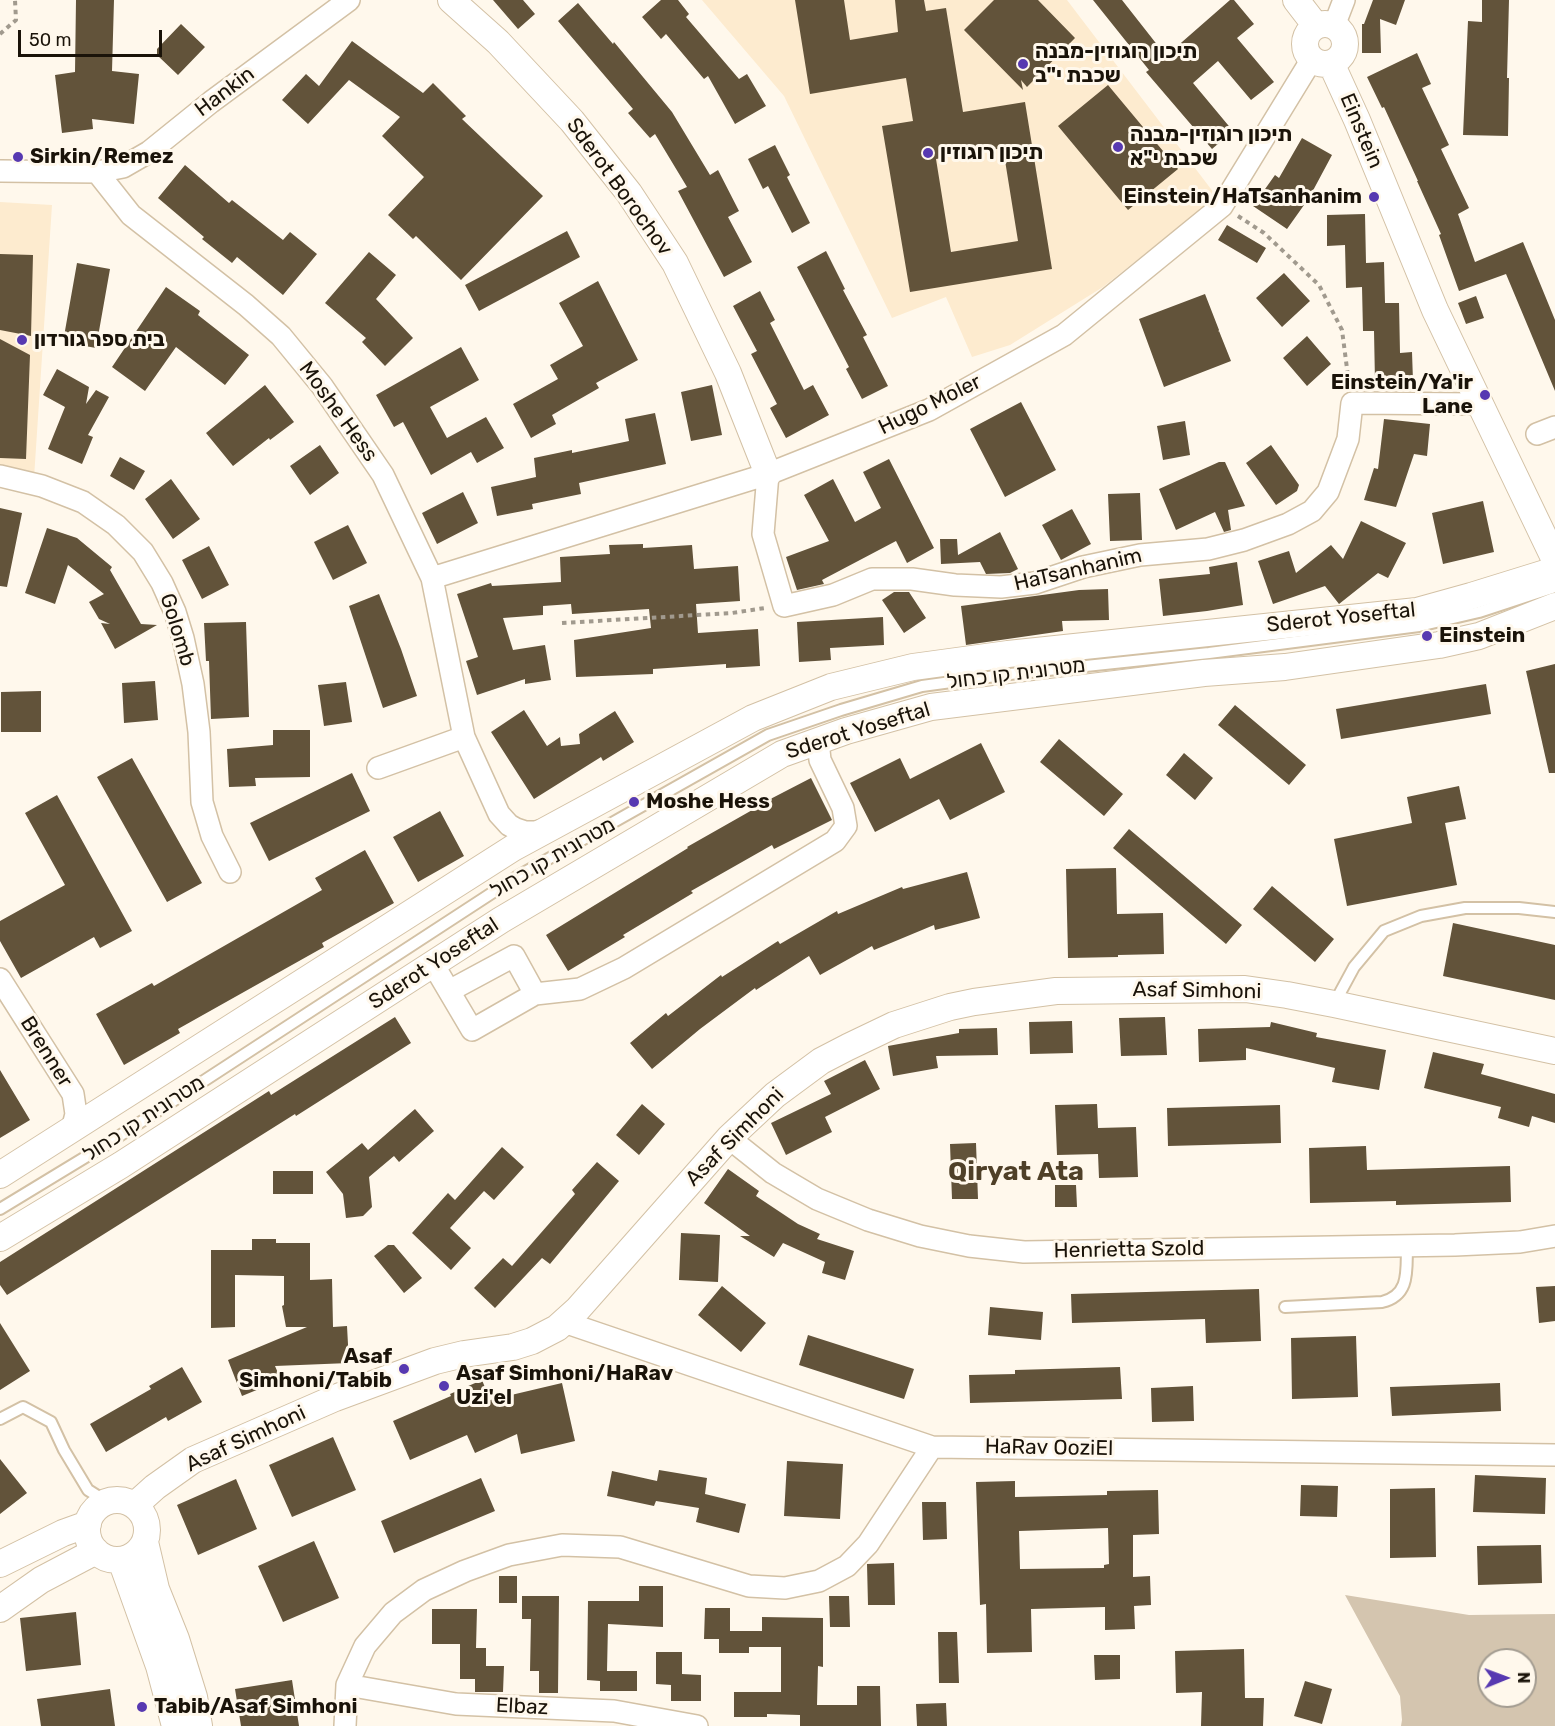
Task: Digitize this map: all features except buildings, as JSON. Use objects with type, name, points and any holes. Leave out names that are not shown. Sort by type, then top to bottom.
[{"type":"street","name":"Hankin","points":[[97,172],[123,167],[149,152],[211,102],[349,0]]},
{"type":"street","name":"Sderot Borochov","points":[[451,0],[498,42],[572,121],[628,193],[675,263],[728,373],[768,474]]},
{"type":"street","points":[[1296,0],[1325,26],[1342,34],[1345,46],[1340,58],[1321,61],[1305,50],[1309,31],[1325,26],[1344,0]]},
{"type":"street","name":"Hugo Moler","points":[[432,578],[768,474],[929,410],[1064,335],[1222,206],[1321,61]]},
{"type":"street","name":"Einstein","points":[[1321,61],[1357,120],[1435,310],[1555,560]]},
{"type":"street","points":[[0,171],[97,172]]},
{"type":"street","name":"Moshe Hess","points":[[97,172],[131,215],[246,304],[281,336],[322,386],[383,475],[432,578],[464,737],[499,814],[509,825],[525,832],[548,829]]},
{"type":"street","points":[[1352,403],[1479,404]]},
{"type":"street","name":"HaTsanhanim","points":[[784,606],[833,595],[872,579],[912,579],[955,585],[1001,587],[1035,583],[1083,567],[1140,555],[1208,549],[1255,536],[1288,524],[1312,511],[1328,492],[1348,439],[1352,403]]},
{"type":"street","points":[[768,474],[764,534],[784,606]]},
{"type":"street","name":"Golomb","points":[[0,476],[42,486],[83,502],[116,525],[143,552],[162,583],[175,612],[183,638],[193,684],[199,732],[202,802],[212,836],[230,872]]},
{"type":"street","name":"Sderot Yoseftal","points":[[0,1175],[513,848],[753,718],[831,687],[913,668],[1008,654],[1417,610],[1472,596],[1555,570]]},
{"type":"street","name":"Sderot Yoseftal","points":[[0,1238],[131,1159],[501,920],[782,754],[846,731],[931,707],[1204,673],[1284,667],[1439,645],[1479,636],[1555,606]]},
{"type":"street","points":[[1518,621],[1555,621]]},
{"type":"street","points":[[378,768],[464,737]]},
{"type":"street","points":[[433,964],[472,1030],[535,994],[580,989],[624,968],[835,841],[846,826],[843,808],[820,760],[818,741]]},
{"type":"street","name":"Moshe Hess","points":[[484,866],[499,838],[499,814]]},
{"type":"street","points":[[450,992],[514,956],[535,994]]},
{"type":"street","name":"Brenner","points":[[0,979],[73,1094],[76,1114],[72,1130]]},
{"type":"street","name":"Asaf Simhoni","points":[[135,1505],[155,1487],[193,1460],[335,1398],[435,1361],[520,1345],[540,1338],[577,1310],[729,1138],[775,1095],[821,1061],[894,1025],[958,1005],[1056,991],[1245,989],[1334,1004],[1555,1051]]},
{"type":"street","name":"Henrietta Szold","points":[[729,1138],[773,1173],[817,1199],[868,1220],[920,1236],[969,1246],[1024,1252],[1407,1246],[1520,1242],[1555,1236]]},
{"type":"street","name":"HaRav OoziEl","points":[[564,1322],[932,1447],[1555,1455]]},
{"type":"street","points":[[345,1726],[347,1684],[364,1646],[393,1613],[424,1590],[465,1571],[509,1555],[562,1545],[620,1547],[750,1586],[785,1588],[819,1581],[847,1566],[868,1544],[932,1447]]},
{"type":"street","points":[[112,1500],[124,1500],[135,1505],[146,1522],[147,1532],[139,1551],[131,1557],[112,1560],[96,1551],[90,1543],[88,1533],[88,1524],[93,1513],[101,1504],[112,1500]]},
{"type":"street","points":[[0,1564],[63,1533],[88,1524]]},
{"type":"street","points":[[144,1542],[156,1589],[176,1639],[194,1697],[199,1726]]},
{"type":"street","points":[[0,1609],[42,1580],[96,1551]]},
{"type":"street","points":[[121,1560],[159,1666],[175,1726]]},
{"type":"street","name":"Elbaz","points":[[347,1684],[456,1704],[614,1711],[697,1726]]},
{"type":"lane","name":"מטרונית קו כחול","points":[[0,1209],[117,1137],[518,876],[768,735],[922,686],[1419,626],[1479,612],[1555,587]]},
{"type":"lane","points":[[1334,1004],[1354,967],[1384,931],[1421,916],[1465,908],[1555,912]]},
{"type":"lane","points":[[1286,1307],[1391,1300],[1398,1295],[1405,1281],[1407,1246]]},
{"type":"lane","points":[[0,1419],[23,1407],[51,1422],[64,1450],[88,1490],[107,1502]]},
{"type":"path","points":[[0,34],[16,20],[15,0]]},
{"type":"path","points":[[1222,206],[1264,233],[1319,285],[1342,330],[1352,403]]},
{"type":"path","points":[[562,623],[732,613],[784,606]]},
{"type":"shaded area","points":[[702,0],[1067,0],[1214,193],[1205,206],[1103,287],[1010,345],[972,357],[946,297],[892,318],[784,96]]},
{"type":"shaded area","name":"בית ספר גורדון","points":[[0,202],[52,205],[34,478],[0,475]]},
{"type":"shaded area","points":[[1345,1595],[1469,1615],[1555,1614],[1555,1726],[1401,1726],[1400,1696]]},
{"type":"place","name":"תיכון רוגוזין-מבנה שכבת י\"ב","points":[[1023,64]]},
{"type":"place","name":"תיכון רוגוזין-מבנה שכבת י\"א","points":[[1118,147]]},
{"type":"place","name":"תיכון רוגוזין","points":[[928,153]]},
{"type":"place","name":"Sirkin/Remez","points":[[18,157]]},
{"type":"place","name":"Einstein/HaTsanhanim","points":[[1374,197]]},
{"type":"place","name":"בית ספר גורדון","points":[[22,340]]},
{"type":"place","name":"Einstein/Ya'ir Lane","points":[[1485,395]]},
{"type":"place","name":"Einstein","points":[[1427,636]]},
{"type":"place","name":"Moshe Hess","points":[[634,802]]},
{"type":"place","name":"Asaf Simhoni/Tabib","points":[[404,1369]]},
{"type":"place","name":"Asaf Simhoni/HaRav Uzi'el","points":[[444,1386]]},
{"type":"place","name":"Tabib/Asaf Simhoni","points":[[142,1707]]},
{"type":"district","name":"Qiryat Ata","points":[[1016,1172]]}]
